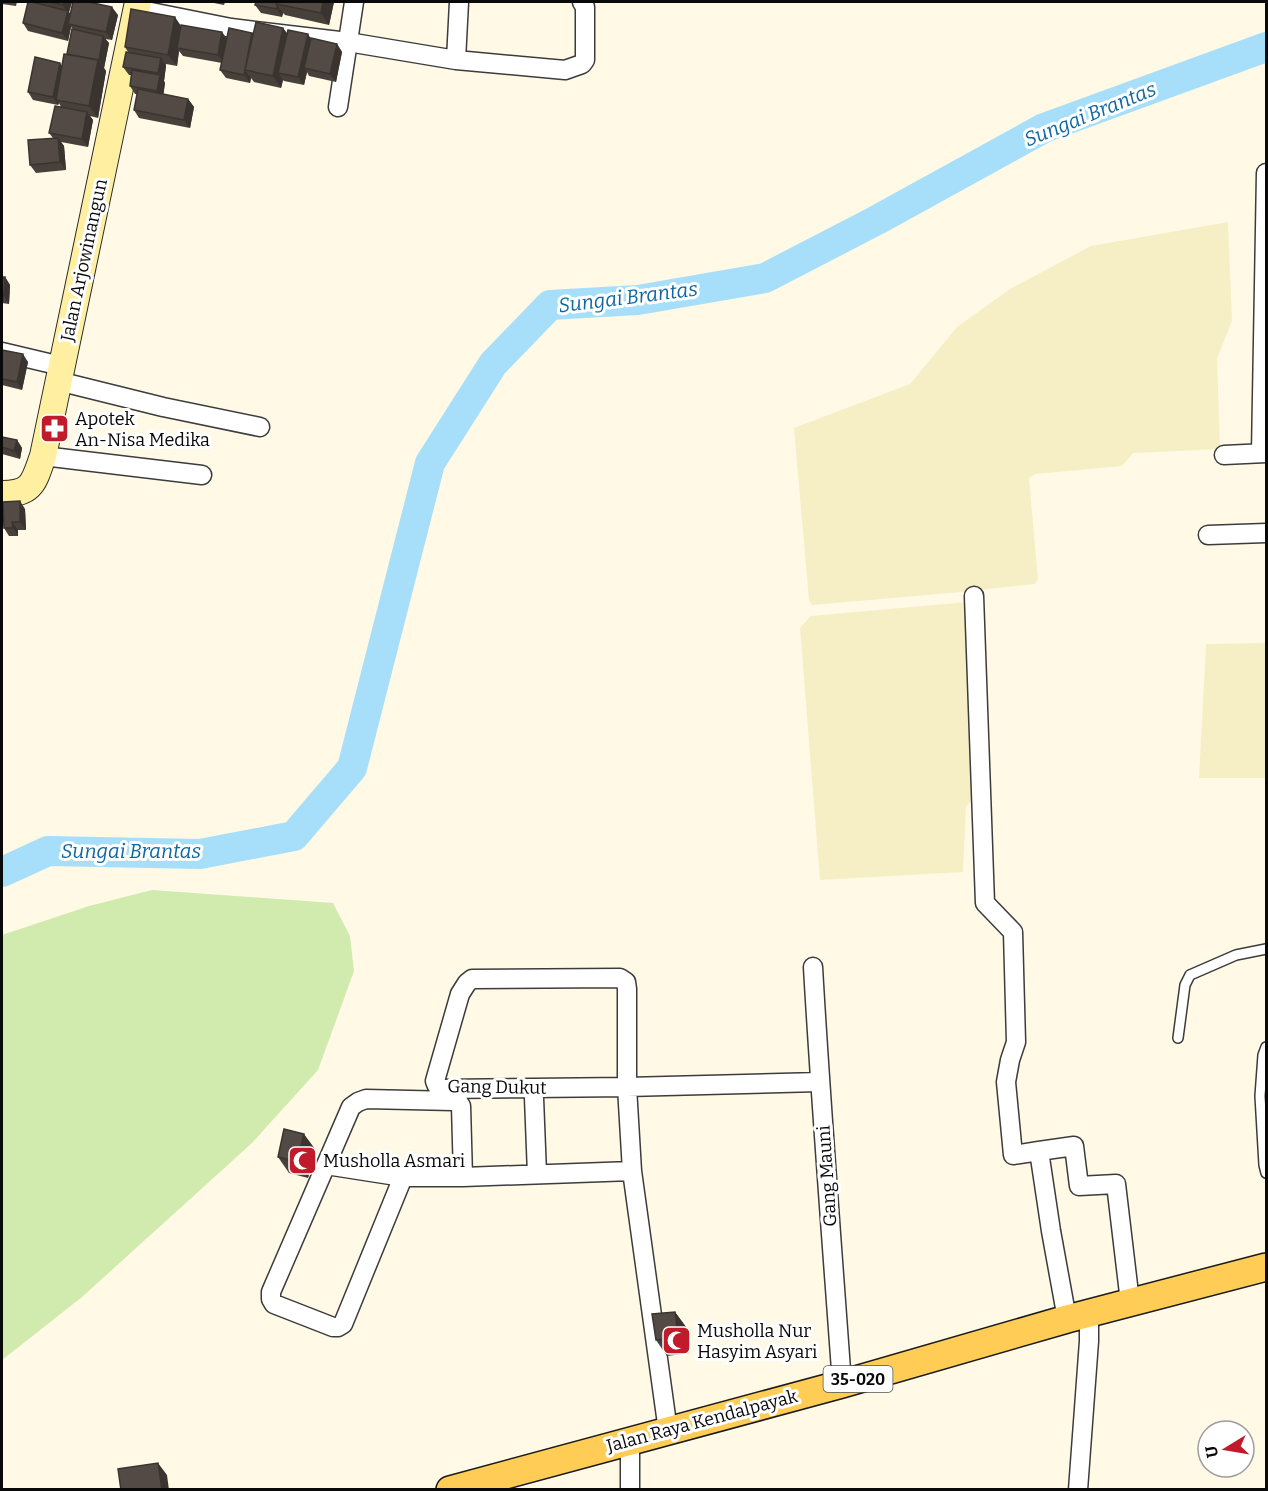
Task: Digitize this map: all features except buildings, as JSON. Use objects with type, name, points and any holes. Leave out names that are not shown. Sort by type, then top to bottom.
[{"type":"main road","name":"Jalan Arjowinangun","points":[[2,494],[19,493],[27,488],[33,482],[43,456],[137,5]]},
{"type":"main road","name":"Jalan Raya Kendalpayak","points":[[450,1490],[495,1484],[630,1440],[842,1384],[1078,1316],[1266,1267]]},
{"type":"street","points":[[338,107],[354,2]]},
{"type":"street","points":[[456,60],[459,2]]},
{"type":"street","points":[[137,5],[231,28],[348,42],[456,60],[566,70],[582,64],[585,60],[585,7],[582,2]]},
{"type":"street","points":[[1224,455],[1264,453],[1266,173]]},
{"type":"street","points":[[2,352],[59,374],[163,407],[260,427]]},
{"type":"street","points":[[43,456],[202,475]]},
{"type":"street","points":[[1208,535],[1266,533]]},
{"type":"street","points":[[974,596],[985,903],[1013,932],[1016,1042],[1006,1082],[1013,1155],[1074,1146],[1079,1186],[1116,1184],[1130,1302]]},
{"type":"street","name":"Gang Mauni","points":[[813,967],[819,1082],[842,1384]]},
{"type":"street","name":"Gang Dukut","points":[[620,978],[626,982],[627,989],[627,1087],[442,1089],[435,1081],[460,994],[466,983],[472,979],[620,978]]},
{"type":"street","points":[[668,1431],[632,1171],[627,1087],[819,1082]]},
{"type":"street","points":[[534,1098],[537,1174]]},
{"type":"street","points":[[403,1177],[343,1324],[333,1327],[274,1304],[271,1292],[351,1107],[358,1102],[366,1099],[459,1103],[461,1106],[463,1177]]},
{"type":"street","points":[[1039,1151],[1051,1231],[1078,1316],[1089,1341],[1078,1490]]},
{"type":"street","points":[[326,1165],[403,1177],[632,1171]]},
{"type":"street","points":[[630,1440],[630,1490]]},
{"type":"lane","points":[[1179,1038],[1185,985],[1190,975],[1236,955],[1266,949]]},
{"type":"lane","points":[[1266,1047],[1263,1055],[1260,1096],[1266,1173]]},
{"type":"shaded area","points":[[1228,222],[1232,321],[1217,358],[1220,449],[1133,453],[1122,466],[1035,474],[1029,478],[1038,580],[1034,584],[812,605],[809,600],[794,428],[910,384],[957,327],[1010,289],[1091,246]]},
{"type":"shaded area","points":[[968,602],[976,797],[966,806],[963,872],[820,880],[800,628],[811,616]]},
{"type":"shaded area","points":[[1266,643],[1266,778],[1199,778],[1206,644]]},
{"type":"green space","points":[[152,890],[333,903],[350,936],[354,971],[318,1070],[252,1143],[82,1297],[2,1360],[2,935],[89,906]]},
{"type":"waterway","name":"Sungai Brantas","points":[[2,872],[48,851],[200,854],[294,836],[352,768],[430,463],[493,364],[550,305],[638,300],[765,278],[877,220],[1044,128],[1266,47]]},
{"type":"place","name":"Apotek An-Nisa Medika","points":[[54,429]]},
{"type":"place","name":"Musholla Asmari","points":[[302,1161]]},
{"type":"place","name":"Musholla Nur Hasyim Asyari","points":[[676,1341]]}]
